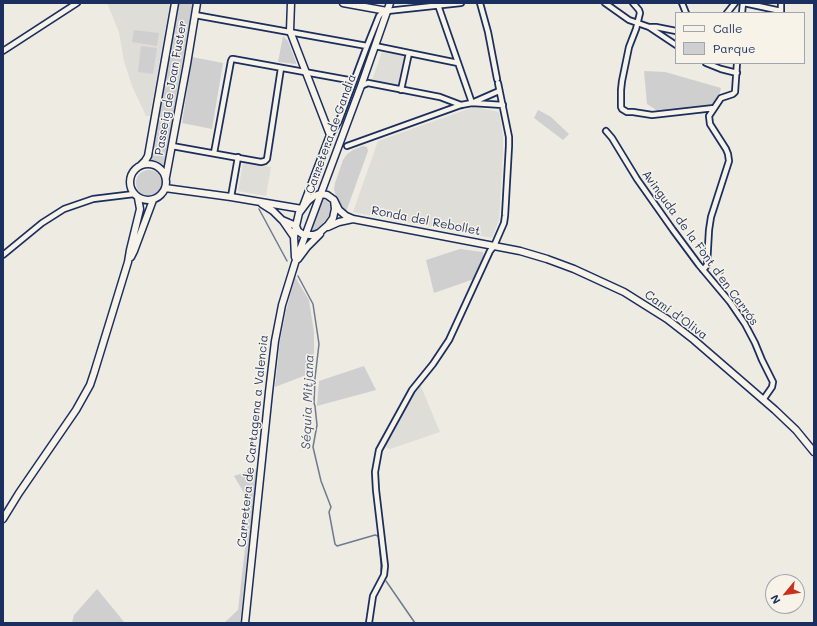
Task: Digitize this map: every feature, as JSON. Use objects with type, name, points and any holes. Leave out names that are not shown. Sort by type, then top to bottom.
[{"type":"street","points":[[3,51],[77,3]]},
{"type":"street","name":"Passeig de Joan Fuster","points":[[140,166],[148,156],[175,3]]},
{"type":"street","name":"Passeig de Joan Fuster","points":[[166,177],[196,3]]},
{"type":"street","points":[[291,3],[290,31],[330,135],[299,215],[294,237],[295,263]]},
{"type":"street","points":[[343,3],[384,11],[438,4],[461,3]]},
{"type":"street","name":"Carretera de Gandia","points":[[330,135],[339,121],[379,16],[390,3]]},
{"type":"street","points":[[369,623],[373,596],[384,575],[385,566],[375,472],[379,450],[412,390],[433,364],[449,340],[490,251],[494,246],[506,216],[509,141],[508,127],[499,91],[489,37],[480,3]]},
{"type":"street","points":[[605,3],[629,20],[638,24],[675,31]]},
{"type":"street","points":[[633,3],[640,12],[638,24],[628,49],[622,81],[623,110],[627,112],[652,115],[714,108]]},
{"type":"street","points":[[742,11],[743,3],[781,12],[781,3]]},
{"type":"street","points":[[438,4],[472,103]]},
{"type":"street","points":[[728,12],[734,4],[742,11]]},
{"type":"street","name":"Carretera de Gandia","points":[[295,263],[361,86],[375,46],[384,11]]},
{"type":"street","points":[[194,15],[367,46]]},
{"type":"street","points":[[649,27],[675,44]]},
{"type":"street","points":[[375,46],[458,62]]},
{"type":"street","points":[[401,90],[409,53]]},
{"type":"street","points":[[214,153],[232,59],[354,81]]},
{"type":"street","points":[[708,64],[736,73]]},
{"type":"street","points":[[703,270],[707,265],[710,222],[729,161],[725,146],[710,124],[709,116],[721,98],[735,92],[737,64]]},
{"type":"street","points":[[172,146],[264,162],[266,159],[281,68]]},
{"type":"street","points":[[361,86],[368,82],[440,97],[461,105]]},
{"type":"street","points":[[347,146],[461,105],[472,103],[499,91]]},
{"type":"street","points":[[472,103],[503,105]]},
{"type":"street","name":"Avinguda de la Font d'en Carrós","points":[[606,131],[658,209],[703,270],[730,302],[745,324],[773,382],[772,387],[763,400]]},
{"type":"street","points":[[231,197],[238,157]]},
{"type":"street","points":[[3,255],[42,223],[64,209],[93,199],[136,196],[148,201],[158,198],[163,194],[166,188],[166,177],[155,165],[150,164],[140,166],[132,173],[130,179],[131,189],[136,196],[140,209],[128,262],[90,385],[76,410],[3,519]]},
{"type":"street","points":[[166,188],[302,209]]},
{"type":"street","points":[[295,263],[333,218],[335,209],[334,200],[327,195],[320,194],[312,198],[302,209]]},
{"type":"street","points":[[128,262],[134,251],[153,200]]},
{"type":"street","name":"Ronda del Rebollet","points":[[334,200],[339,210],[346,216],[353,219],[494,246]]},
{"type":"street","points":[[255,202],[266,206],[282,220],[294,237]]},
{"type":"street","name":"Ronda del Rebollet","points":[[305,235],[314,235],[339,222],[353,219]]},
{"type":"street","points":[[282,220],[296,226],[299,232],[305,235]]},
{"type":"street","name":"Camí d’Oliva","points":[[494,246],[520,251],[561,264],[596,278],[624,292],[650,308],[681,329],[775,410],[792,426],[814,452]]},
{"type":"street","name":"Carretera de Cartagena a Valencia","points":[[245,623],[275,341],[284,296],[295,263]]},
{"type":"shaded area","points":[[107,3],[170,3],[150,116],[146,116],[132,86],[124,61],[119,32]]},
{"type":"shaded area","points":[[382,52],[405,56],[399,86],[372,80]]},
{"type":"shaded area","points":[[474,107],[499,112],[503,135],[499,220],[492,238],[353,212],[378,141]]},
{"type":"shaded area","points":[[243,162],[271,167],[266,196],[238,191]]},
{"type":"shaded area","points":[[420,384],[440,432],[390,449],[387,448],[385,446],[412,395]]},
{"type":"green space","points":[[178,3],[193,3],[164,165],[157,161],[150,160]]},
{"type":"green space","points":[[134,30],[159,33],[157,46],[132,42]]},
{"type":"green space","points":[[283,36],[288,41],[296,64],[278,62]]},
{"type":"green space","points":[[141,46],[157,48],[153,74],[138,72]]},
{"type":"green space","points":[[192,57],[223,63],[212,129],[182,123]]},
{"type":"green space","points":[[644,71],[665,72],[721,88],[719,96],[712,107],[658,111],[647,104]]},
{"type":"green space","points":[[538,110],[551,117],[569,134],[563,140],[534,118]]},
{"type":"green space","points":[[363,146],[367,147],[368,151],[346,212],[339,204],[336,197],[334,189],[335,183],[343,160],[347,154]]},
{"type":"green space","points":[[149,170],[158,174],[162,183],[158,192],[149,196],[140,192],[136,183],[140,174]]},
{"type":"green space","points":[[322,199],[330,204],[330,214],[322,225],[315,231],[311,232],[310,231]]},
{"type":"green space","points":[[460,249],[483,252],[484,261],[474,279],[434,293],[426,260]]},
{"type":"green space","points":[[295,277],[309,300],[314,332],[314,372],[275,387],[280,341]]},
{"type":"green space","points":[[364,366],[376,390],[317,406],[319,381]]},
{"type":"green space","points":[[254,469],[257,470],[240,623],[224,623],[238,610],[250,503],[234,476]]},
{"type":"green space","points":[[97,589],[125,623],[72,623],[74,615]]},
{"type":"waterway","name":"Séquia Mitjana","points":[[259,209],[287,261]]},
{"type":"waterway","name":"Séquia Mitjana","points":[[298,276],[313,304],[319,344],[314,403],[317,425],[313,447],[321,481],[331,507],[329,512],[335,544],[337,546],[375,535],[378,536],[381,571]]},
{"type":"waterway","name":"Séquia Mitjana","points":[[386,581],[415,623]]}]
